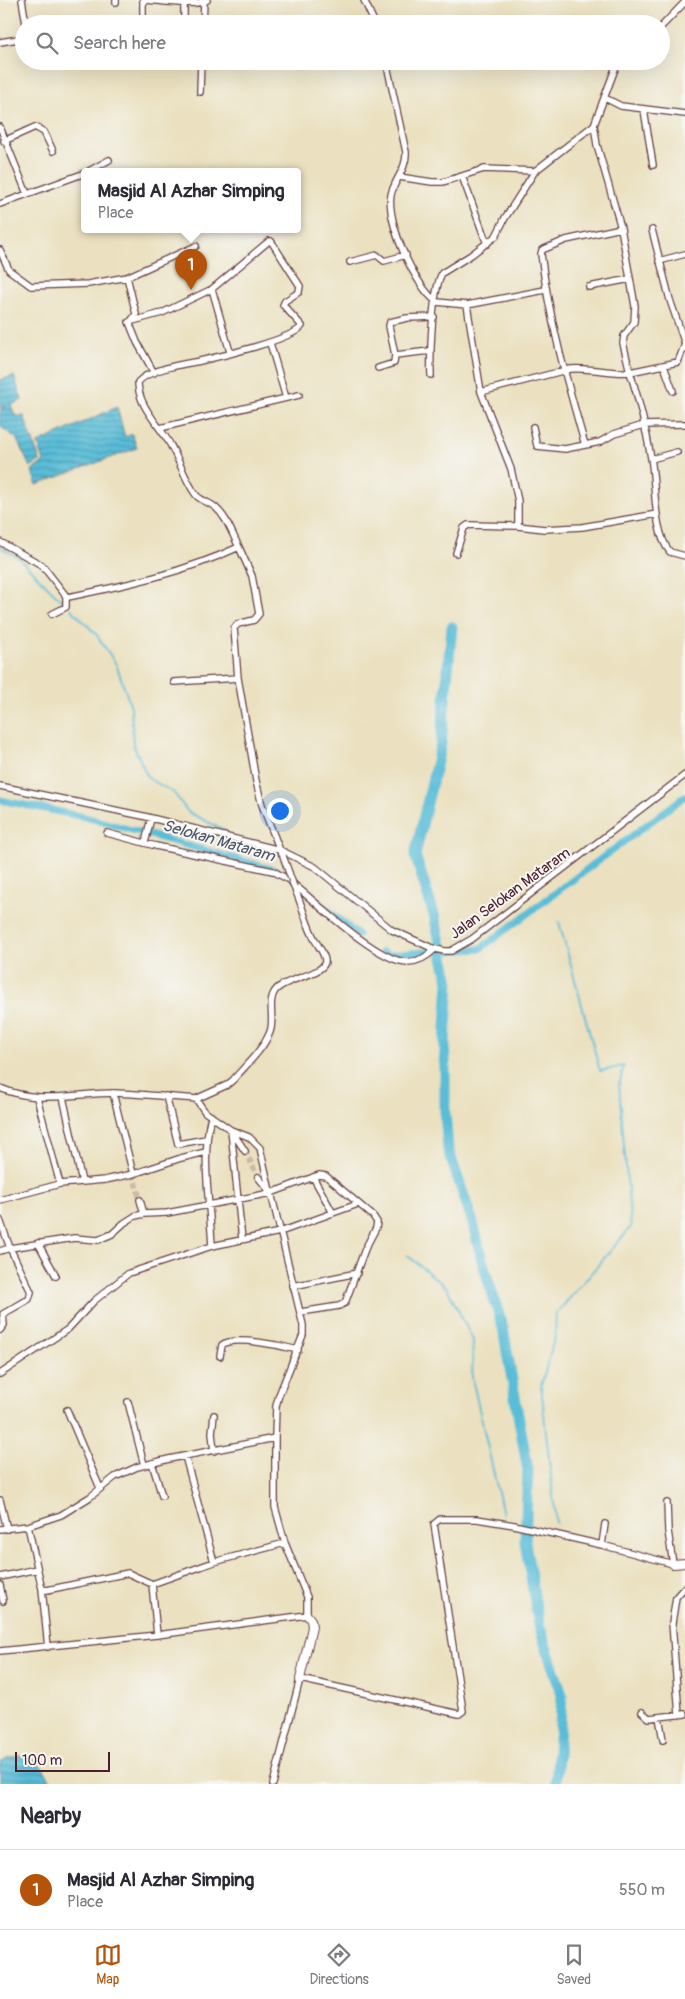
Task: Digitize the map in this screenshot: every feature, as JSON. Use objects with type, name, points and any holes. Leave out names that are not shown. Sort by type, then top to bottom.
[{"type":"street","points":[[22,0],[24,15]]},
{"type":"street","points":[[144,15],[145,0],[205,1],[204,15]]},
{"type":"street","points":[[364,0],[371,15]]},
{"type":"street","points":[[184,2],[184,15]]},
{"type":"street","points":[[670,18],[685,2]]},
{"type":"street","points":[[0,42],[15,40]]},
{"type":"street","points":[[200,92],[201,70]]},
{"type":"street","points":[[388,70],[406,152],[405,164],[391,198],[392,216],[397,239],[418,281],[440,303],[467,305],[545,290]]},
{"type":"street","points":[[615,70],[594,125],[597,145],[621,228],[635,306],[634,322],[624,336],[623,343],[651,459],[658,522],[666,547],[674,554],[685,556]]},
{"type":"street","points":[[604,98],[622,106],[685,114]]},
{"type":"street","points":[[644,110],[653,165]]},
{"type":"street","points":[[431,375],[430,351],[434,317],[440,303],[442,273],[487,244],[496,236],[505,218],[535,171],[594,125]]},
{"type":"street","points":[[0,127],[4,141],[27,194]]},
{"type":"street","points":[[4,141],[35,127],[44,132],[53,151]]},
{"type":"street","points":[[94,168],[109,160]]},
{"type":"street","points":[[399,176],[443,182],[488,168],[535,171]]},
{"type":"street","points":[[462,176],[487,244]]},
{"type":"street","points":[[0,204],[81,177]]},
{"type":"street","points":[[585,445],[564,371],[545,290],[541,254],[542,250],[566,240],[621,228]]},
{"type":"street","points":[[481,392],[583,368],[611,373],[630,372],[679,362],[685,344],[670,300],[652,230]]},
{"type":"street","points":[[0,1088],[19,1095],[38,1098],[113,1093],[196,1099],[227,1085],[266,1040],[272,1022],[272,998],[278,988],[292,979],[308,975],[322,968],[325,964],[325,958],[314,939],[262,805],[256,781],[238,678],[234,628],[238,624],[254,620],[258,614],[252,576],[224,518],[215,507],[198,497],[190,487],[172,447],[145,408],[138,385],[140,379],[180,364],[201,361],[270,342],[297,331],[302,326],[282,305],[299,292],[300,286],[271,240],[267,241],[253,256],[212,289],[162,312],[129,322]]},
{"type":"street","points":[[0,250],[8,270],[31,286],[88,284],[127,277],[196,246]]},
{"type":"street","points":[[660,261],[685,254]]},
{"type":"street","points":[[350,262],[377,255],[384,261],[406,255]]},
{"type":"street","points":[[127,277],[136,314],[129,322]]},
{"type":"street","points":[[589,287],[630,279]]},
{"type":"street","points":[[212,289],[230,352]]},
{"type":"street","points":[[467,305],[481,392],[511,469],[518,501],[518,526]]},
{"type":"street","points":[[378,368],[394,364],[395,355],[389,326],[390,322],[407,318],[434,317]]},
{"type":"street","points":[[129,322],[154,373]]},
{"type":"street","points":[[270,342],[286,398]]},
{"type":"street","points":[[395,355],[430,351]]},
{"type":"street","points":[[664,366],[673,391]]},
{"type":"street","points":[[160,428],[299,395]]},
{"type":"street","points":[[533,427],[537,446],[565,449],[600,442],[614,434],[644,425],[684,424]]},
{"type":"street","points":[[651,459],[676,452]]},
{"type":"street","points":[[456,554],[465,526],[518,526],[544,529],[582,527],[657,514]]},
{"type":"street","points":[[0,542],[42,565],[66,596],[66,607],[52,614]]},
{"type":"street","points":[[66,596],[177,571],[208,562],[239,547]]},
{"type":"street","points":[[174,682],[238,678]]},
{"type":"street","name":"Jalan Selokan Mataram","points":[[434,948],[451,951],[465,944],[685,775]]},
{"type":"street","points":[[0,786],[151,818],[282,853],[308,862],[386,927],[434,948],[428,956],[409,962],[393,960],[374,950],[289,880],[273,871],[106,833]]},
{"type":"street","points":[[145,842],[151,818]]},
{"type":"street","points":[[113,1093],[133,1174]]},
{"type":"street","points":[[166,1096],[178,1144],[206,1138]]},
{"type":"street","points":[[62,1097],[82,1182]]},
{"type":"street","points":[[38,1098],[60,1184]]},
{"type":"street","points":[[196,1099],[199,1106],[211,1116],[232,1130],[249,1137],[260,1148],[301,1312],[303,1335],[279,1395],[275,1438],[275,1507],[285,1543],[307,1597],[307,1616],[311,1620],[312,1627],[273,1784]]},
{"type":"street","points":[[211,1116],[206,1138],[206,1152],[212,1246]]},
{"type":"street","points":[[232,1130],[245,1151]]},
{"type":"street","points":[[232,1130],[242,1240]]},
{"type":"street","points":[[0,1200],[60,1184],[133,1174],[206,1152]]},
{"type":"street","points":[[0,1251],[74,1238],[98,1240],[112,1234],[129,1219],[144,1214],[167,1213],[271,1193],[319,1175],[326,1176],[373,1216],[377,1222],[376,1228],[345,1303],[340,1306],[301,1312]]},
{"type":"street","points":[[258,1177],[271,1193]]},
{"type":"street","points":[[313,1177],[333,1213]]},
{"type":"street","points":[[140,1200],[144,1214]]},
{"type":"street","points":[[0,1374],[68,1330],[94,1301],[129,1273],[212,1246],[280,1232],[358,1204]]},
{"type":"street","points":[[0,1220],[10,1248],[31,1292],[29,1299],[3,1314],[4,1325],[0,1330]]},
{"type":"street","points":[[38,1243],[56,1276]]},
{"type":"street","points":[[293,1286],[357,1273]]},
{"type":"street","points":[[220,1356],[222,1346],[229,1341],[264,1342],[298,1350]]},
{"type":"street","points":[[128,1402],[144,1465]]},
{"type":"street","points":[[67,1410],[100,1488]]},
{"type":"street","points":[[214,1415],[212,1433],[214,1451]]},
{"type":"street","points":[[0,1500],[3,1529],[28,1526],[61,1515],[124,1472],[152,1463],[275,1438]]},
{"type":"street","points":[[185,1456],[214,1562]]},
{"type":"street","points":[[152,1463],[162,1496]]},
{"type":"street","points":[[667,1503],[668,1532],[673,1564]]},
{"type":"street","points":[[300,1679],[459,1714],[464,1711],[434,1524],[440,1519],[477,1520],[514,1525],[602,1545],[673,1564],[685,1563]]},
{"type":"street","points":[[602,1545],[605,1524]]},
{"type":"street","points":[[28,1526],[36,1569],[42,1589],[48,1647]]},
{"type":"street","points":[[42,1589],[47,1590],[128,1572],[152,1584],[214,1562],[285,1543]]},
{"type":"street","points":[[0,1577],[36,1569]]},
{"type":"street","points":[[152,1584],[157,1635]]},
{"type":"street","points":[[0,1585],[3,1601]]},
{"type":"street","points":[[642,1712],[649,1718],[682,1715],[673,1659],[672,1623],[676,1597],[685,1587]]},
{"type":"street","points":[[0,1651],[157,1635],[307,1616]]},
{"type":"street","points":[[659,1718],[663,1740]]},
{"type":"water","points":[[14,376],[22,400],[11,405],[15,416],[24,416],[40,461],[30,467],[16,438],[0,426],[0,410],[7,406],[0,408],[0,380]]},
{"type":"water","points":[[117,407],[125,437],[132,434],[137,448],[36,485],[32,470],[44,462],[38,443]]},
{"type":"water","points":[[23,1755],[33,1759],[41,1766],[52,1784],[0,1784],[0,1763]]},
{"type":"waterway","points":[[0,547],[19,558],[63,602]]},
{"type":"waterway","points":[[71,609],[96,634],[116,664],[131,707],[133,744],[148,778],[174,793],[188,812],[226,831]]},
{"type":"waterway","points":[[442,950],[434,915],[415,855],[441,744],[452,627]]},
{"type":"waterway","name":"Selokan Mataram","points":[[447,951],[480,949],[685,796]]},
{"type":"waterway","name":"Selokan Mataram","points":[[0,800],[85,817],[276,870]]},
{"type":"waterway","name":"Selokan Mataram","points":[[318,902],[358,935]]},
{"type":"waterway","points":[[556,1523],[541,1386],[555,1336],[556,1314],[631,1227],[619,1085],[624,1066],[600,1071],[559,922]]},
{"type":"waterway","name":"Selokan Mataram","points":[[382,952],[389,955],[436,951]]},
{"type":"waterway","points":[[443,957],[449,982],[445,1042],[445,1112],[448,1149],[473,1223],[482,1260],[503,1328],[528,1470],[525,1542],[539,1625],[562,1695],[556,1784]]},
{"type":"waterway","points":[[407,1255],[447,1288],[473,1340],[472,1378],[503,1514]]},
{"type":"tunnel","points":[[245,1151],[258,1177]]},
{"type":"tunnel","points":[[133,1174],[140,1200]]},
{"type":"place","name":"Masjid Al Azhar Simping","points":[[191,290]]}]
